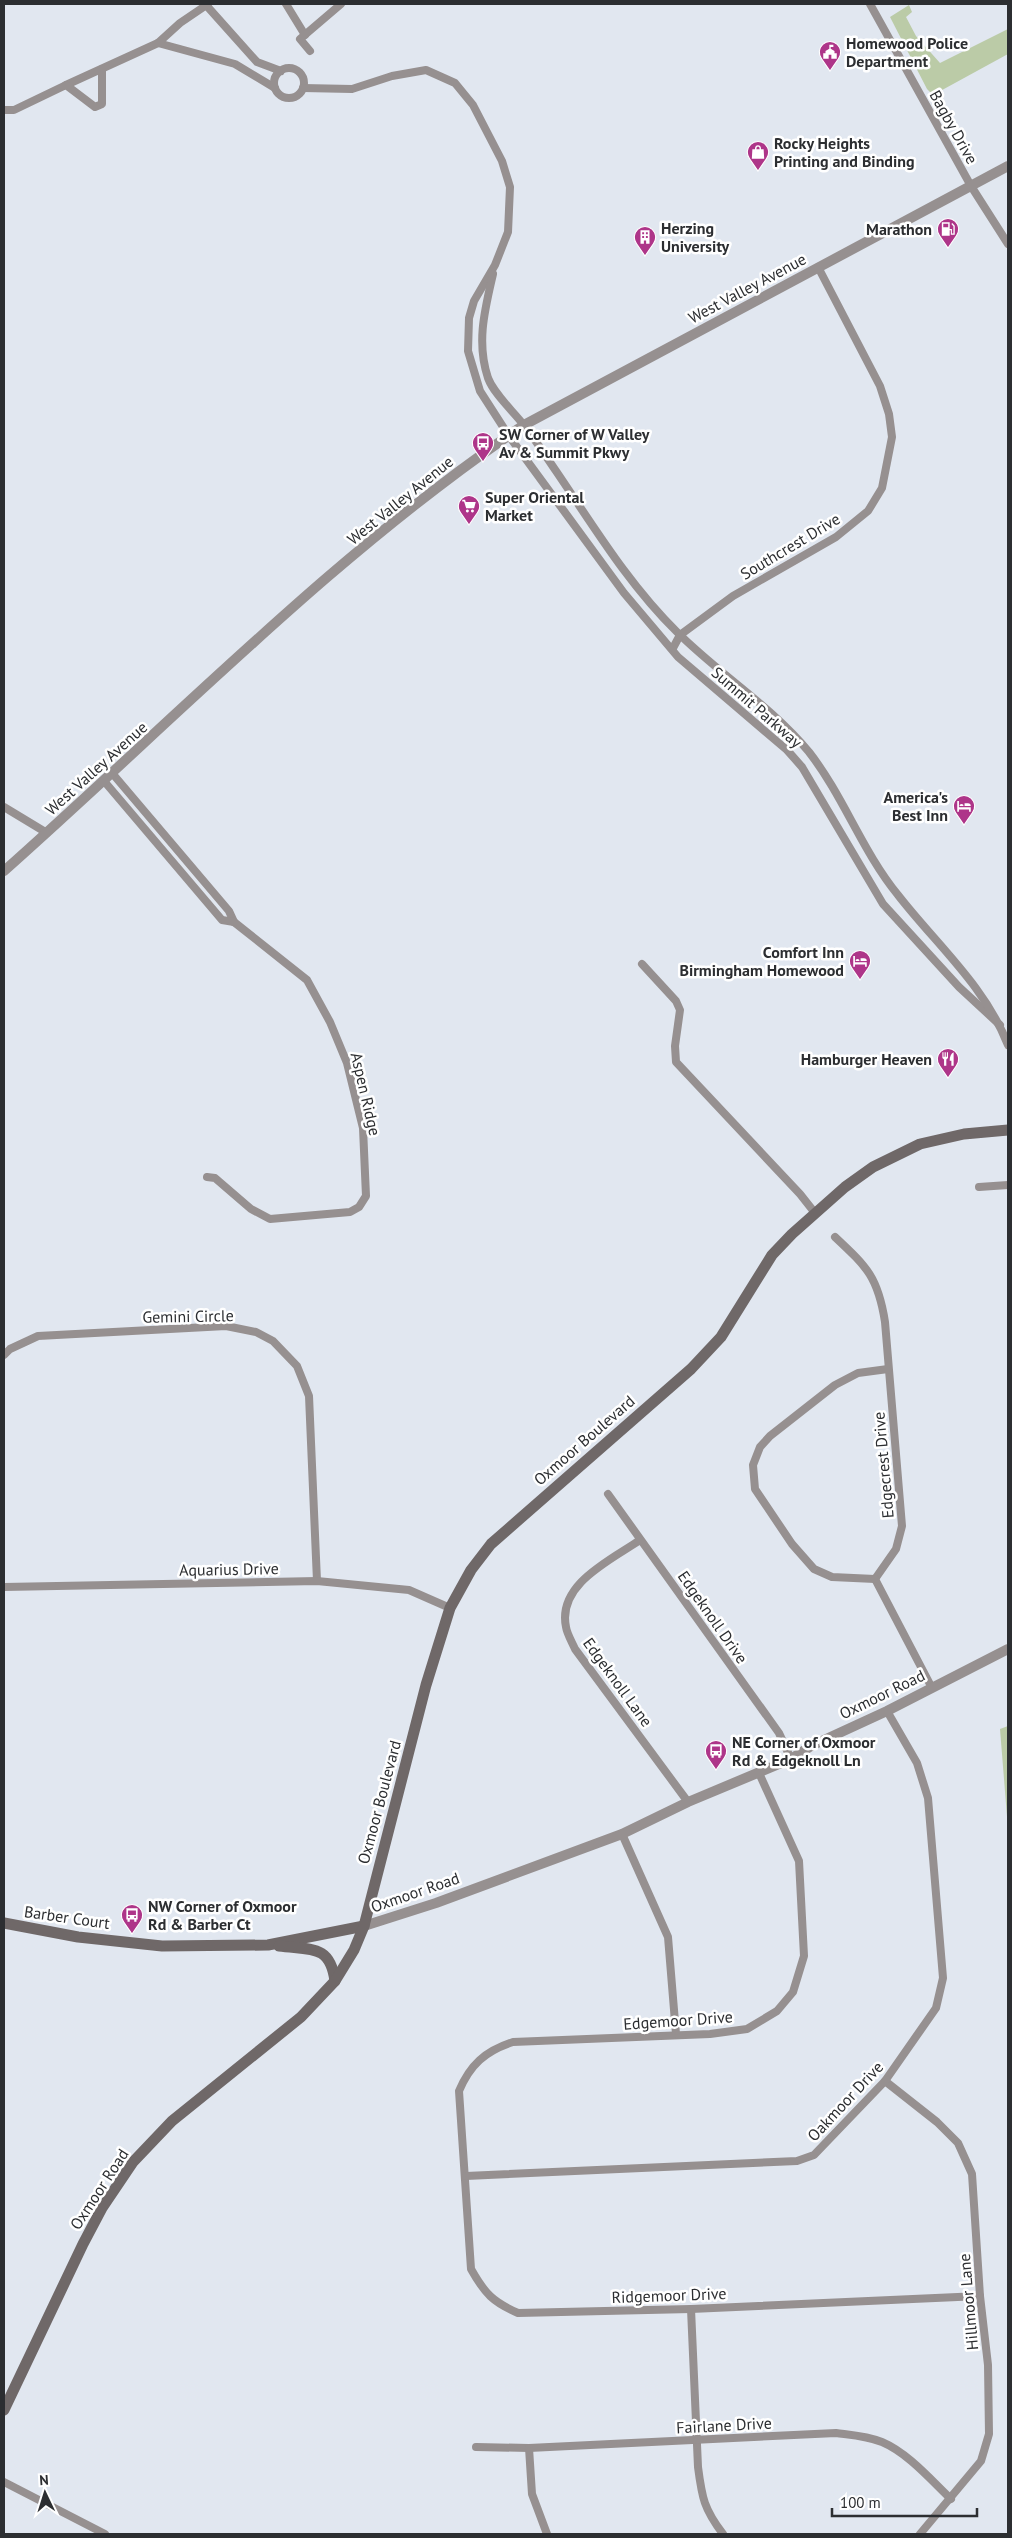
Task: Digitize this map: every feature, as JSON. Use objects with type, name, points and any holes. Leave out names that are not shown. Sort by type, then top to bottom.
[{"type":"main road","name":"Oxmoor Boulevard","points":[[364,1926],[426,1685],[450,1608],[471,1570],[491,1544],[691,1369],[722,1336],[772,1255],[792,1234],[845,1187],[873,1167],[920,1144],[964,1134],[1008,1130]]},
{"type":"main road","name":"Barber Court","points":[[4,1923],[78,1937],[162,1946],[268,1945],[364,1926]]},
{"type":"main road","name":"Oxmoor Road","points":[[4,2410],[83,2244],[102,2208],[133,2162],[172,2121],[301,2017],[335,1982],[354,1950],[364,1926]]},
{"type":"main road","points":[[268,1945],[316,1951],[328,1957],[333,1966],[335,1982]]},
{"type":"street","points":[[286,4],[304,35]]},
{"type":"street","points":[[310,51],[300,39],[341,4]]},
{"type":"street","name":"Bagby Drive","points":[[870,4],[971,186],[1008,244]]},
{"type":"street","points":[[4,110],[14,110],[158,43],[180,23],[207,5],[257,62],[281,71],[289,69],[298,72],[303,79],[303,88],[297,95],[289,98],[280,95],[275,88],[235,64],[158,43]]},
{"type":"street","points":[[66,86],[94,107],[102,104],[102,69]]},
{"type":"street","points":[[303,88],[352,89],[392,76],[426,70],[455,83],[477,113],[502,161],[510,187],[508,232],[495,265]]},
{"type":"street","points":[[275,88],[275,79],[281,71]]},
{"type":"street","name":"West Valley Avenue","points":[[4,871],[305,598],[464,467],[524,425],[1008,166]]},
{"type":"street","name":"Summit Parkway","points":[[495,265],[481,327],[482,355],[489,381],[524,425],[634,584],[680,635],[777,719],[807,751],[832,784],[877,866],[898,895],[961,968],[1000,1025],[1008,1045]]},
{"type":"street","name":"Summit Parkway","points":[[495,265],[474,301],[469,318],[468,351],[480,391],[509,436],[624,593],[678,656],[787,750],[802,767],[883,904],[959,987],[1000,1025]]},
{"type":"street","name":"Southcrest Drive","points":[[680,635],[733,596],[836,537],[868,511],[882,488],[892,437],[889,414],[880,386],[818,267]]},
{"type":"street","points":[[673,648],[680,635]]},
{"type":"street","name":"Aspen Ridge","points":[[112,773],[229,911],[234,922],[307,980],[330,1022],[347,1063],[363,1128],[366,1196],[359,1207],[350,1212],[270,1219],[252,1209],[215,1178],[207,1177]]},
{"type":"street","name":"Aspen Ridge","points":[[104,781],[222,920],[234,922]]},
{"type":"street","points":[[4,807],[47,833]]},
{"type":"street","points":[[171,859],[179,852]]},
{"type":"street","points":[[207,901],[215,894]]},
{"type":"street","points":[[642,964],[676,1001],[680,1010],[674,1046],[676,1062],[800,1194],[816,1214]]},
{"type":"street","points":[[979,1187],[1008,1185]]},
{"type":"street","name":"Edgecrest Drive","points":[[835,1237],[871,1274],[879,1290],[885,1322],[902,1526],[896,1549],[875,1579]]},
{"type":"street","name":"Gemini Circle","points":[[4,1355],[10,1349],[38,1336],[226,1326],[256,1332],[273,1341],[297,1366],[309,1396],[317,1581]]},
{"type":"street","points":[[888,1370],[858,1373],[835,1384],[770,1436],[760,1447],[753,1465],[755,1489],[792,1544],[814,1569],[832,1577],[875,1579],[932,1688]]},
{"type":"street","name":"Edgeknoll Drive","points":[[608,1494],[779,1733],[791,1759]]},
{"type":"street","name":"Edgeknoll Lane","points":[[640,1540],[584,1579],[572,1592],[566,1609],[566,1627],[575,1649],[688,1802]]},
{"type":"street","name":"Aquarius Drive","points":[[4,1587],[317,1581],[410,1590],[450,1608]]},
{"type":"street","name":"Oxmoor Road","points":[[364,1926],[436,1903],[622,1834],[688,1802],[791,1759],[811,1746],[887,1711],[1008,1649]]},
{"type":"street","name":"Oakmoor Drive","points":[[466,2176],[797,2161],[814,2155],[885,2081],[936,2008],[943,1978],[928,1798],[917,1763],[887,1711]]},
{"type":"street","name":"Edgemoor Drive","points":[[466,2176],[459,2091],[465,2076],[479,2058],[496,2047],[512,2042],[710,2034],[746,2029],[777,2011],[793,1992],[804,1956],[798,1861],[759,1773]]},
{"type":"street","points":[[622,1834],[668,1937],[676,2034]]},
{"type":"street","name":"Hillmoor Lane","points":[[885,2081],[937,2122],[958,2143],[972,2174],[980,2296],[988,2365],[989,2434],[981,2461],[920,2534]]},
{"type":"street","name":"Ridgemoor Drive","points":[[466,2176],[471,2270],[482,2290],[497,2304],[518,2313],[691,2309],[980,2296]]},
{"type":"street","points":[[691,2309],[701,2490],[708,2514],[723,2534]]},
{"type":"street","name":"Fairlane Drive","points":[[476,2447],[529,2448],[836,2433],[861,2436],[882,2442],[897,2450],[951,2499]]},
{"type":"street","points":[[529,2448],[532,2494],[547,2534]]},
{"type":"street","points":[[4,2482],[105,2534]]},
{"type":"green space","points":[[909,5],[912,12],[906,17],[916,36],[940,63],[1008,29],[1008,54],[933,95],[927,89],[890,17]]},
{"type":"green space","points":[[1008,1726],[1008,1829],[1000,1729]]},
{"type":"place","name":"Homewood Police Department","points":[[830,71]]},
{"type":"place","name":"Rocky Heights Printing and Binding","points":[[758,171]]},
{"type":"place","name":"Marathon","points":[[948,248]]},
{"type":"place","name":"Herzing University","points":[[645,256]]},
{"type":"place","name":"SW Corner of W Valley Av & Summit Pkwy","points":[[483,462]]},
{"type":"place","name":"Super Oriental Market","points":[[469,525]]},
{"type":"place","name":"America's Best Inn","points":[[964,825]]},
{"type":"place","name":"Comfort Inn Birmingham Homewood","points":[[860,980]]},
{"type":"place","name":"Hamburger Heaven","points":[[948,1078]]},
{"type":"place","name":"NE Corner of Oxmoor Rd & Edgeknoll Ln","points":[[716,1770]]},
{"type":"place","name":"NW Corner of Oxmoor Rd & Barber Ct","points":[[132,1934]]}]
